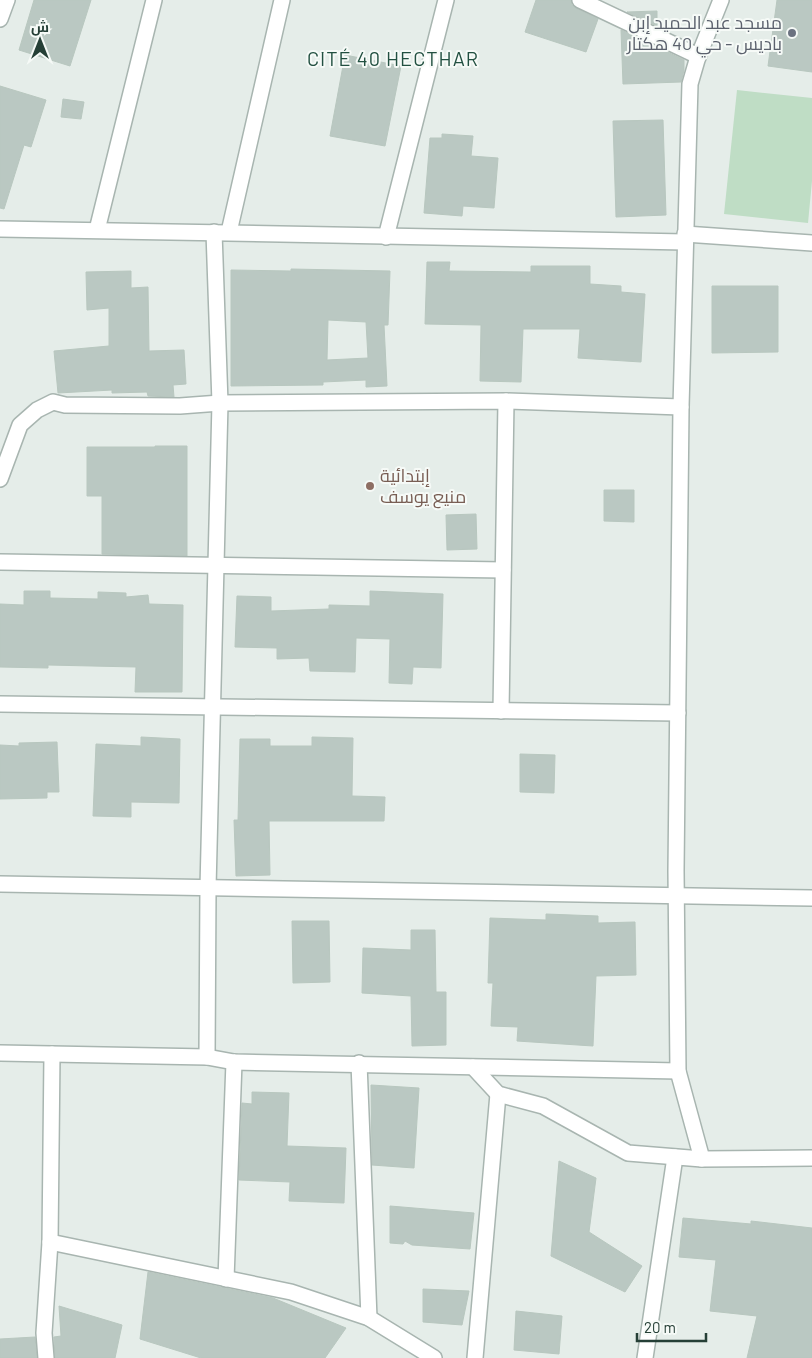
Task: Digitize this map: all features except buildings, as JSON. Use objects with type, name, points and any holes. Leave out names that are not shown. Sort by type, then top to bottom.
[{"type":"street","points":[[0,19],[7,0]]},
{"type":"street","points":[[97,230],[154,0]]},
{"type":"street","points":[[207,1057],[208,888],[220,404],[222,232],[282,0]]},
{"type":"street","points":[[386,237],[446,0]]},
{"type":"street","points":[[580,0],[698,56]]},
{"type":"street","points":[[702,1159],[678,1071],[676,895],[681,407],[690,84],[698,56],[721,0]]},
{"type":"street","points":[[0,229],[222,232],[386,237],[685,238],[812,243]]},
{"type":"street","points":[[0,480],[20,425],[37,410],[53,402],[65,405],[180,406],[506,401],[681,407]]},
{"type":"street","points":[[501,711],[506,401]]},
{"type":"street","points":[[0,562],[503,570]]},
{"type":"street","points":[[0,704],[678,713]]},
{"type":"street","points":[[0,884],[812,898]]},
{"type":"street","points":[[0,1053],[207,1057],[234,1062],[678,1071]]},
{"type":"street","points":[[46,1358],[44,1333],[50,1242],[52,1054]]},
{"type":"street","points":[[226,1279],[234,1062]]},
{"type":"street","points":[[359,1064],[369,1318]]},
{"type":"street","points":[[473,1067],[498,1094],[543,1106],[628,1152],[702,1159],[812,1158]]},
{"type":"street","points":[[475,1358],[498,1094]]},
{"type":"street","points":[[644,1358],[675,1157]]},
{"type":"street","points":[[50,1242],[290,1292],[369,1318],[434,1358]]},
{"type":"green space","points":[[737,90],[812,98],[812,181],[808,223],[724,214]]},
{"type":"place","name":"مسجد عبد الحميد إبن باديس - حي 40 هكتار","points":[[792,33]]},
{"type":"place","name":"إبتدائية منيع يوسف","points":[[370,486]]},
{"type":"district","name":"CITÉ 40 HECTHAR","points":[[393,59]]}]
